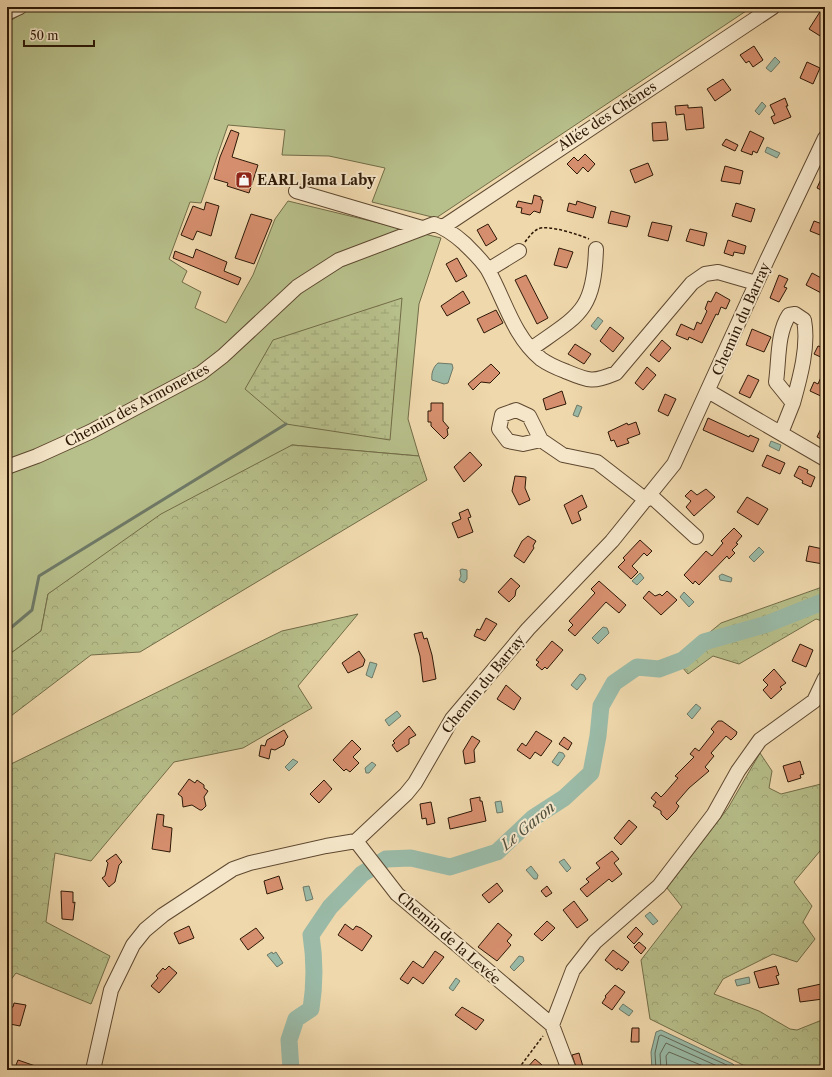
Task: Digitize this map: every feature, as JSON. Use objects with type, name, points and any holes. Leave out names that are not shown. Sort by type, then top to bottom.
[{"type":"street","points":[[7,13],[20,7]]},
{"type":"street","name":"Allée des Chênes","points":[[443,227],[447,222],[773,7]]},
{"type":"street","name":"Chemin du Barray","points":[[356,841],[406,794],[415,783],[452,719],[528,629],[612,541],[674,464],[756,283],[825,138]]},
{"type":"street","points":[[296,191],[422,228]]},
{"type":"street","name":"Chemin des Armonettes","points":[[7,467],[37,456],[90,432],[201,373],[223,356],[297,287],[340,260],[434,224],[443,227]]},
{"type":"street","points":[[443,227],[453,233],[478,256],[488,270],[511,319],[531,349],[541,359],[552,366],[587,381],[600,380],[616,373],[692,283],[705,274],[718,272],[756,283]]},
{"type":"street","points":[[531,349],[578,315],[588,301],[595,276],[596,249]]},
{"type":"street","points":[[488,270],[519,251]]},
{"type":"street","points":[[781,433],[793,403],[802,365],[806,329],[804,320],[795,314],[790,315],[783,324],[776,382],[793,403]]},
{"type":"street","points":[[708,391],[825,459]]},
{"type":"street","points":[[541,440],[563,455],[597,462],[648,497],[696,537]]},
{"type":"street","points":[[569,1070],[552,1025],[573,970],[594,942],[659,886],[714,814],[738,771],[760,740],[814,701],[825,678]]},
{"type":"street","points":[[93,1070],[111,990],[133,945],[145,930],[163,915],[233,869],[250,863],[326,846],[356,841]]},
{"type":"street","name":"Chemin de la Levée","points":[[356,841],[397,894],[552,1025]]},
{"type":"path","points":[[519,251],[532,233],[539,228],[550,228],[589,238],[596,249]]},
{"type":"path","points":[[513,1070],[522,1064],[552,1025]]},
{"type":"green space","points":[[32,7],[752,7],[436,218],[372,202],[385,168],[329,156],[282,155],[285,130],[228,125],[201,203],[190,202],[169,259],[187,271],[182,282],[201,292],[195,308],[226,323],[253,275],[275,219],[288,201],[441,238],[419,304],[408,419],[419,456],[292,445],[48,594],[41,631],[7,656],[7,23]]},
{"type":"green space","points":[[402,298],[390,440],[286,424],[245,389],[273,340]]},
{"type":"green space","points":[[292,445],[419,456],[427,480],[140,652],[91,655],[7,719],[7,656],[41,631],[48,594],[161,514]]},
{"type":"green space","points":[[825,586],[825,622],[816,619],[739,664],[713,656],[688,674],[676,660],[721,623]]},
{"type":"green space","points":[[358,614],[298,686],[312,708],[243,748],[174,762],[91,861],[55,853],[46,922],[110,956],[91,1004],[16,973],[7,985],[7,766],[282,631]]},
{"type":"green space","points":[[760,753],[772,771],[769,788],[781,794],[825,783],[825,845],[794,882],[812,906],[803,922],[815,939],[797,962],[773,954],[723,979],[714,994],[759,1011],[790,1029],[797,1030],[822,1020],[825,1021],[825,1070],[746,1070],[745,1066],[650,1019],[641,960],[682,907],[667,888],[728,808]]},
{"type":"water","points":[[775,57],[780,62],[771,72],[766,68]]},
{"type":"water","points":[[762,102],[766,106],[759,115],[755,111]]},
{"type":"water","points":[[767,147],[780,153],[777,158],[765,152]]},
{"type":"water","points":[[598,317],[603,321],[596,330],[591,326]]},
{"type":"water","points":[[438,363],[452,364],[453,368],[448,383],[444,384],[432,380],[433,371]]},
{"type":"water","points":[[577,405],[582,407],[578,417],[573,415]]},
{"type":"water","points":[[771,441],[781,445],[779,451],[769,446]]},
{"type":"water","points":[[759,547],[764,552],[754,562],[749,557]]},
{"type":"water","points":[[460,570],[467,570],[467,579],[464,583],[459,580],[461,576]]},
{"type":"water","points":[[640,573],[644,578],[637,585],[632,581]]},
{"type":"water","points":[[722,574],[732,578],[731,582],[720,580],[719,576]]},
{"type":"water","points":[[684,592],[694,602],[689,607],[680,597]]},
{"type":"water","points":[[603,627],[607,628],[609,633],[598,644],[592,638]]},
{"type":"water","points":[[370,662],[377,664],[372,678],[366,675]]},
{"type":"water","points":[[580,674],[584,675],[586,679],[577,690],[571,685]]},
{"type":"water","points":[[696,704],[701,708],[692,719],[687,714]]},
{"type":"water","points":[[397,711],[401,716],[389,726],[385,720]]},
{"type":"water","points":[[559,752],[563,753],[565,756],[558,766],[552,762]]},
{"type":"water","points":[[293,759],[298,762],[289,771],[285,767]]},
{"type":"water","points":[[372,762],[376,765],[369,773],[366,773],[365,768]]},
{"type":"water","points":[[501,801],[503,812],[497,813],[495,802]]},
{"type":"water","points":[[564,859],[571,868],[567,872],[559,862]]},
{"type":"water","points":[[531,866],[538,875],[537,879],[534,879],[526,870]]},
{"type":"water","points":[[309,886],[313,899],[306,901],[303,887]]},
{"type":"water","points":[[650,912],[658,921],[653,925],[645,916]]},
{"type":"water","points":[[272,952],[273,954],[276,952],[283,963],[277,967],[267,955]]},
{"type":"water","points":[[519,956],[523,957],[524,961],[514,971],[510,967]]},
{"type":"water","points":[[749,977],[750,983],[737,986],[735,980]]},
{"type":"water","points":[[456,978],[460,981],[453,991],[449,988]]},
{"type":"water","points":[[623,1004],[633,1011],[629,1016],[619,1009]]},
{"type":"water","points":[[661,1030],[733,1064],[736,1067],[735,1070],[652,1070],[651,1052],[656,1032]]},
{"type":"building","points":[[823,7],[825,7],[825,21],[822,26],[825,28],[825,39],[809,29]]},
{"type":"building","points":[[754,46],[763,60],[753,67],[749,61],[746,63],[740,55]]},
{"type":"building","points":[[807,62],[820,68],[813,84],[800,78]]},
{"type":"building","points":[[723,79],[731,90],[715,101],[707,89]]},
{"type":"building","points":[[785,98],[788,106],[786,106],[791,117],[774,124],[771,117],[775,115],[770,105]]},
{"type":"building","points":[[688,105],[688,108],[702,107],[704,128],[686,130],[684,114],[676,115],[675,106]]},
{"type":"building","points":[[666,122],[668,140],[653,141],[652,123]]},
{"type":"building","points":[[231,130],[239,133],[232,157],[258,165],[249,193],[227,186],[228,183],[214,179],[220,157]]},
{"type":"building","points":[[750,131],[764,138],[757,153],[753,151],[752,155],[741,151]]},
{"type":"building","points":[[726,139],[738,145],[735,151],[722,145]]},
{"type":"building","points":[[585,154],[595,164],[588,172],[583,167],[577,174],[567,164],[574,157],[578,161]]},
{"type":"building","points":[[648,163],[653,175],[635,183],[630,170]]},
{"type":"building","points":[[725,166],[743,171],[740,184],[721,181]]},
{"type":"building","points":[[825,170],[825,192],[817,188]]},
{"type":"building","points":[[534,195],[541,197],[541,200],[543,200],[540,213],[534,211],[530,215],[521,213],[522,208],[516,207],[518,201],[532,204]]},
{"type":"building","points":[[577,201],[596,207],[593,218],[567,211],[569,203],[576,205]]},
{"type":"building","points":[[206,202],[219,206],[211,236],[197,231],[193,240],[181,235],[193,206],[204,210]]},
{"type":"building","points":[[736,203],[755,209],[751,222],[732,216]]},
{"type":"building","points":[[611,211],[630,216],[627,227],[608,223]]},
{"type":"building","points":[[251,214],[272,220],[254,264],[235,258]]},
{"type":"building","points":[[814,221],[825,225],[825,237],[810,231]]},
{"type":"building","points":[[652,222],[672,226],[668,241],[648,236]]},
{"type":"building","points":[[488,224],[497,239],[486,246],[477,230]]},
{"type":"building","points":[[690,229],[707,233],[704,246],[686,241]]},
{"type":"building","points":[[728,240],[746,246],[744,254],[734,252],[733,256],[724,253]]},
{"type":"building","points":[[559,248],[573,252],[567,268],[554,265]]},
{"type":"building","points":[[196,249],[227,262],[224,271],[241,278],[238,285],[173,258],[175,251],[193,258]]},
{"type":"building","points":[[457,258],[467,276],[456,282],[446,264]]},
{"type":"building","points":[[812,273],[825,280],[825,295],[806,285]]},
{"type":"building","points":[[526,275],[548,318],[537,324],[515,280]]},
{"type":"building","points":[[779,275],[788,279],[784,287],[787,288],[779,302],[770,298]]},
{"type":"building","points":[[463,291],[470,303],[447,316],[441,306]]},
{"type":"building","points":[[716,292],[730,300],[726,309],[721,307],[718,315],[716,314],[702,343],[689,337],[688,340],[676,335],[681,324],[694,330],[697,322],[701,324],[707,311],[705,309],[708,301],[711,302]]},
{"type":"building","points":[[496,310],[503,323],[484,333],[477,319]]},
{"type":"building","points":[[610,327],[624,338],[613,352],[600,341]]},
{"type":"building","points":[[752,329],[771,337],[764,352],[746,345]]},
{"type":"building","points":[[662,340],[671,348],[659,362],[650,355]]},
{"type":"building","points":[[575,344],[591,354],[584,364],[568,354]]},
{"type":"building","points":[[818,346],[825,348],[825,359],[814,354]]},
{"type":"building","points":[[491,364],[500,373],[490,383],[481,382],[473,390],[468,384]]},
{"type":"building","points":[[647,367],[656,375],[643,390],[635,383]]},
{"type":"building","points":[[825,368],[825,398],[810,391],[814,382],[818,384]]},
{"type":"building","points":[[748,375],[759,380],[750,398],[739,393]]},
{"type":"building","points":[[562,391],[566,404],[546,410],[543,399]]},
{"type":"building","points":[[665,394],[676,399],[668,416],[658,411]]},
{"type":"building","points":[[431,403],[443,403],[443,421],[449,428],[447,429],[448,435],[444,439],[431,426],[431,422],[428,422],[428,411],[431,411]]},
{"type":"building","points":[[708,418],[749,437],[750,435],[759,439],[753,452],[703,430]]},
{"type":"building","points":[[825,420],[825,441],[817,437]]},
{"type":"building","points":[[636,422],[640,434],[627,439],[629,443],[617,447],[614,440],[611,441],[608,432],[627,423],[628,425]]},
{"type":"building","points":[[470,452],[482,465],[464,482],[454,467]]},
{"type":"building","points":[[767,455],[785,463],[780,474],[762,466]]},
{"type":"building","points":[[799,466],[808,470],[807,473],[815,477],[811,487],[802,483],[803,481],[794,476]]},
{"type":"building","points":[[515,476],[526,477],[525,488],[530,500],[519,505],[512,491]]},
{"type":"building","points":[[706,489],[715,497],[694,516],[686,507],[691,501],[685,496],[691,490],[697,495]]},
{"type":"building","points":[[582,495],[587,507],[578,512],[581,520],[572,524],[564,505]]},
{"type":"building","points":[[747,497],[768,509],[758,525],[737,512]]},
{"type":"building","points":[[468,509],[471,517],[468,518],[473,532],[458,538],[452,523],[461,519],[459,513]]},
{"type":"building","points":[[734,528],[742,536],[736,543],[738,544],[732,550],[735,553],[729,559],[727,556],[699,585],[695,581],[693,584],[684,575],[706,551],[712,556],[723,543],[721,541]]},
{"type":"building","points":[[528,536],[536,541],[533,546],[534,548],[524,563],[514,556],[522,541]]},
{"type":"building","points":[[640,540],[652,551],[647,556],[644,553],[632,566],[638,572],[631,579],[618,567],[625,560],[623,558]]},
{"type":"building","points":[[809,546],[823,549],[823,564],[806,561]]},
{"type":"building","points":[[511,578],[520,586],[516,590],[515,596],[509,602],[498,592]]},
{"type":"building","points":[[599,581],[626,605],[619,613],[606,602],[575,636],[568,630],[573,625],[569,621],[595,593],[591,589]]},
{"type":"building","points":[[649,591],[655,596],[660,594],[662,596],[667,591],[677,600],[661,615],[643,598]]},
{"type":"building","points":[[486,618],[497,624],[485,641],[474,636],[477,629],[480,630]]},
{"type":"building","points":[[422,632],[424,639],[427,638],[432,655],[436,679],[423,682],[420,656],[414,634]]},
{"type":"building","points":[[552,641],[563,650],[547,669],[545,667],[542,670],[536,665],[539,662],[536,660]]},
{"type":"building","points":[[800,644],[813,650],[806,667],[792,661]]},
{"type":"building","points":[[359,651],[365,660],[363,666],[348,673],[342,663]]},
{"type":"building","points":[[774,669],[786,683],[780,687],[782,689],[771,699],[763,690],[768,685],[763,680]]},
{"type":"building","points":[[506,685],[521,698],[514,710],[497,699]]},
{"type":"building","points":[[718,721],[722,721],[737,732],[736,735],[731,740],[726,736],[711,753],[714,756],[705,767],[709,771],[689,788],[676,803],[679,806],[667,820],[661,814],[661,811],[653,806],[656,802],[651,798],[656,792],[661,797],[665,793],[678,778],[675,776],[694,757],[690,754],[695,748],[699,751],[714,732],[711,729]]},
{"type":"building","points":[[409,726],[416,735],[409,739],[409,744],[397,752],[392,745],[395,743],[393,741]]},
{"type":"building","points":[[284,730],[288,737],[284,745],[275,750],[271,749],[269,759],[259,756],[261,745],[265,746],[267,740]]},
{"type":"building","points":[[536,731],[552,741],[541,756],[535,752],[530,759],[517,750],[522,743],[526,746]]},
{"type":"building","points":[[472,736],[480,741],[474,750],[475,762],[465,764],[463,751]]},
{"type":"building","points":[[564,737],[572,743],[568,750],[559,744]]},
{"type":"building","points":[[352,740],[361,749],[353,757],[359,763],[350,772],[346,769],[344,771],[333,760]]},
{"type":"building","points":[[800,761],[804,774],[800,775],[801,778],[788,782],[783,766]]},
{"type":"building","points":[[189,779],[195,783],[197,780],[204,785],[204,788],[208,791],[204,797],[206,806],[202,810],[192,805],[183,807],[182,797],[178,794]]},
{"type":"building","points":[[324,780],[332,789],[319,803],[310,794]]},
{"type":"building","points":[[480,797],[486,821],[450,829],[448,818],[472,811],[470,799]]},
{"type":"building","points":[[431,802],[435,823],[427,825],[426,818],[422,819],[420,804]]},
{"type":"building","points":[[157,814],[164,815],[163,826],[172,828],[170,852],[152,849]]},
{"type":"building","points":[[629,820],[637,827],[621,845],[614,838]]},
{"type":"building","points":[[612,851],[619,859],[614,863],[622,874],[612,882],[609,879],[587,897],[580,889],[589,882],[586,879],[600,868],[596,863]]},
{"type":"building","points":[[116,854],[122,862],[119,865],[115,882],[109,887],[102,878],[105,876],[108,863],[106,861]]},
{"type":"building","points":[[279,876],[283,889],[267,894],[264,881]]},
{"type":"building","points":[[497,883],[503,891],[489,903],[482,895]]},
{"type":"building","points":[[547,886],[552,893],[546,897],[541,891]]},
{"type":"building","points":[[61,891],[73,892],[73,903],[75,902],[73,920],[62,919]]},
{"type":"building","points":[[574,901],[588,920],[577,928],[563,910]]},
{"type":"building","points":[[547,921],[555,928],[542,941],[534,934]]},
{"type":"building","points":[[498,923],[512,935],[507,941],[511,945],[497,961],[478,947]]},
{"type":"building","points":[[345,924],[353,930],[356,926],[361,928],[372,936],[362,951],[338,935]]},
{"type":"building","points":[[189,926],[194,938],[179,944],[174,933]]},
{"type":"building","points":[[636,927],[643,934],[634,944],[627,937]]},
{"type":"building","points":[[256,928],[264,938],[248,950],[240,939]]},
{"type":"building","points":[[639,942],[646,948],[641,954],[634,947]]},
{"type":"building","points":[[613,950],[629,962],[622,971],[618,968],[617,970],[605,960]]},
{"type":"building","points":[[435,951],[444,957],[423,984],[413,977],[408,984],[400,979],[413,961],[423,968]]},
{"type":"building","points":[[169,966],[177,973],[159,993],[151,986],[158,978],[156,976],[163,968],[165,970]]},
{"type":"building","points":[[776,966],[779,975],[776,976],[779,984],[759,988],[754,972]]},
{"type":"building","points":[[821,984],[823,999],[800,1002],[798,989]]},
{"type":"building","points":[[615,985],[625,992],[612,1010],[602,1003],[606,997],[605,996]]},
{"type":"building","points":[[14,1003],[26,1005],[20,1026],[10,1024],[11,1019],[7,1018],[9,1007],[13,1007]]},
{"type":"building","points":[[462,1007],[484,1020],[476,1030],[455,1015]]},
{"type":"building","points":[[632,1028],[639,1028],[639,1042],[631,1042]]},
{"type":"building","points":[[579,1053],[584,1070],[577,1070],[572,1055]]},
{"type":"building","points":[[535,1059],[542,1065],[538,1070],[525,1070]]},
{"type":"building","points":[[18,1060],[44,1069],[44,1070],[14,1070]]},
{"type":"waterway","points":[[7,631],[32,610],[39,576],[286,424]]},
{"type":"waterway","name":"Le Garon","points":[[291,1070],[289,1040],[296,1019],[311,1009],[314,972],[311,935],[330,907],[362,874],[386,859],[411,858],[450,867],[497,852],[533,818],[564,798],[591,773],[598,736],[601,706],[614,683],[637,667],[659,669],[683,660],[704,642],[767,624],[825,601]]},
{"type":"place","name":"EARL Jama Laby","points":[[244,180]]}]
